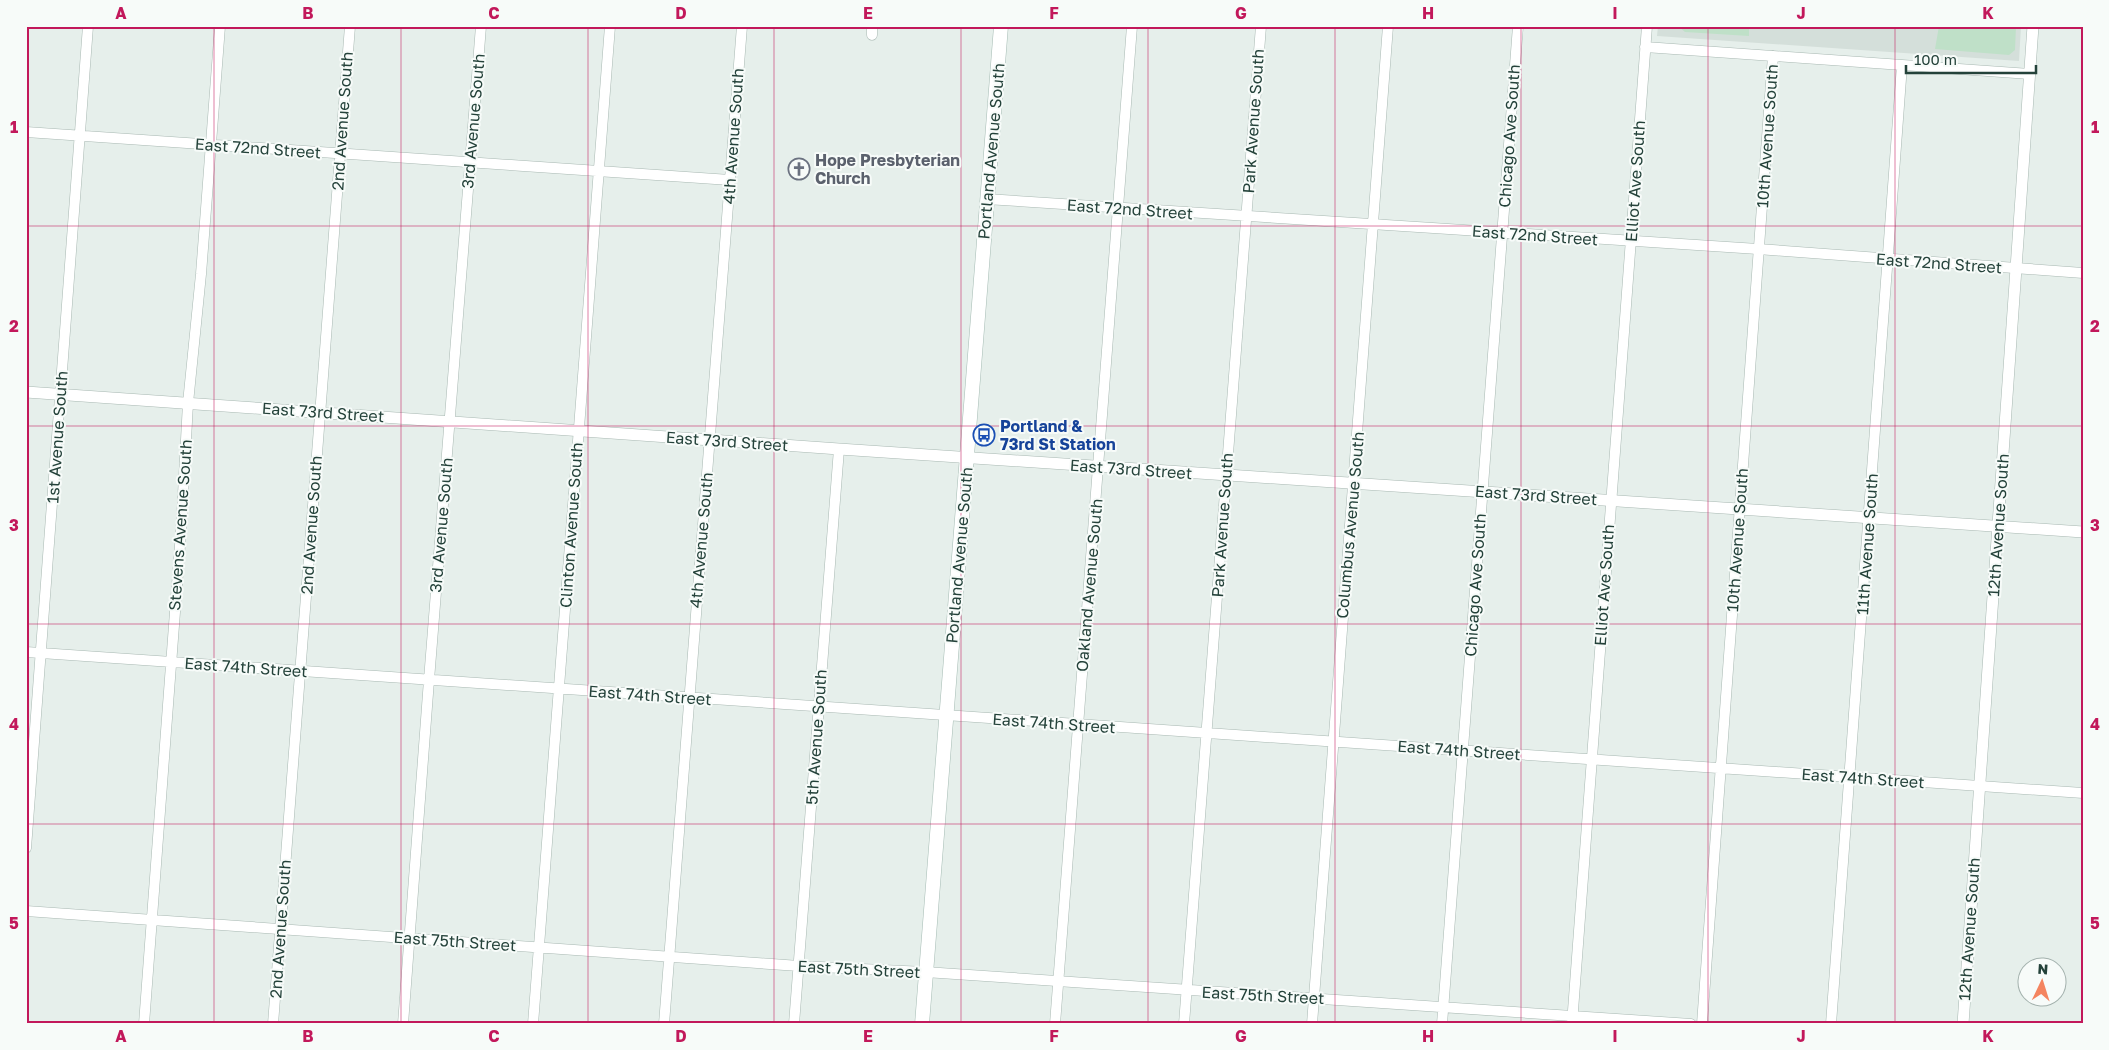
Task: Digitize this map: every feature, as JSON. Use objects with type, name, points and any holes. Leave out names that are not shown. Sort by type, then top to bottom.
[{"type":"main road","name":"Portland Avenue South","points":[[922,1024],[1001,26]]},
{"type":"street","name":"1st Avenue South","points":[[26,848],[88,26]]},
{"type":"street","name":"Stevens Avenue South","points":[[144,1024],[181,532],[188,403],[220,26]]},
{"type":"street","name":"2nd Avenue South","points":[[273,1024],[350,26]]},
{"type":"street","name":"3rd Avenue South","points":[[404,1024],[429,680],[481,26]]},
{"type":"street","name":"Clinton Avenue South","points":[[533,1024],[610,26]]},
{"type":"street","name":"4th Avenue South","points":[[664,1024],[742,26]]},
{"type":"street","name":"Oakland Avenue South","points":[[1054,1024],[1132,26]]},
{"type":"street","name":"Park Avenue South","points":[[1184,1024],[1261,26]]},
{"type":"street","name":"Columbus Avenue South","points":[[1312,1024],[1388,26]]},
{"type":"street","name":"Chicago Ave South","points":[[1442,1024],[1518,26]]},
{"type":"street","name":"Elliot Ave South","points":[[1572,1020],[1647,26]]},
{"type":"street","name":"12th Avenue South","points":[[1963,1024],[2033,26]]},
{"type":"street","points":[[1645,47],[2030,74]]},
{"type":"street","name":"10th Avenue South","points":[[1702,1024],[1773,56]]},
{"type":"street","name":"11th Avenue South","points":[[1831,1024],[1902,65]]},
{"type":"street","name":"East 72nd Street","points":[[26,132],[730,180]]},
{"type":"street","name":"East 72nd Street","points":[[986,199],[1502,232],[2083,273]]},
{"type":"street","name":"East 73rd Street","points":[[26,392],[1098,467],[1354,482],[2083,532]]},
{"type":"street","name":"5th Avenue South","points":[[794,1024],[839,449]]},
{"type":"street","name":"East 74th Street","points":[[26,652],[2083,793]]},
{"type":"street","name":"East 75th Street","points":[[26,911],[798,966],[925,972],[1314,997],[1444,1007],[1572,1020],[1691,1024]]},
{"type":"shaded area","points":[[1658,26],[2021,26],[2019,61],[1657,36]]},
{"type":"green space","points":[[1678,26],[1749,26],[1749,36],[1685,32]]},
{"type":"green space","points":[[1939,26],[2016,26],[2015,50],[2009,55],[1935,49]]},
{"type":"place","name":"Hope Presbyterian Church","points":[[799,169]]},
{"type":"place","name":"Portland & 73rd St Station","points":[[984,435]]}]
